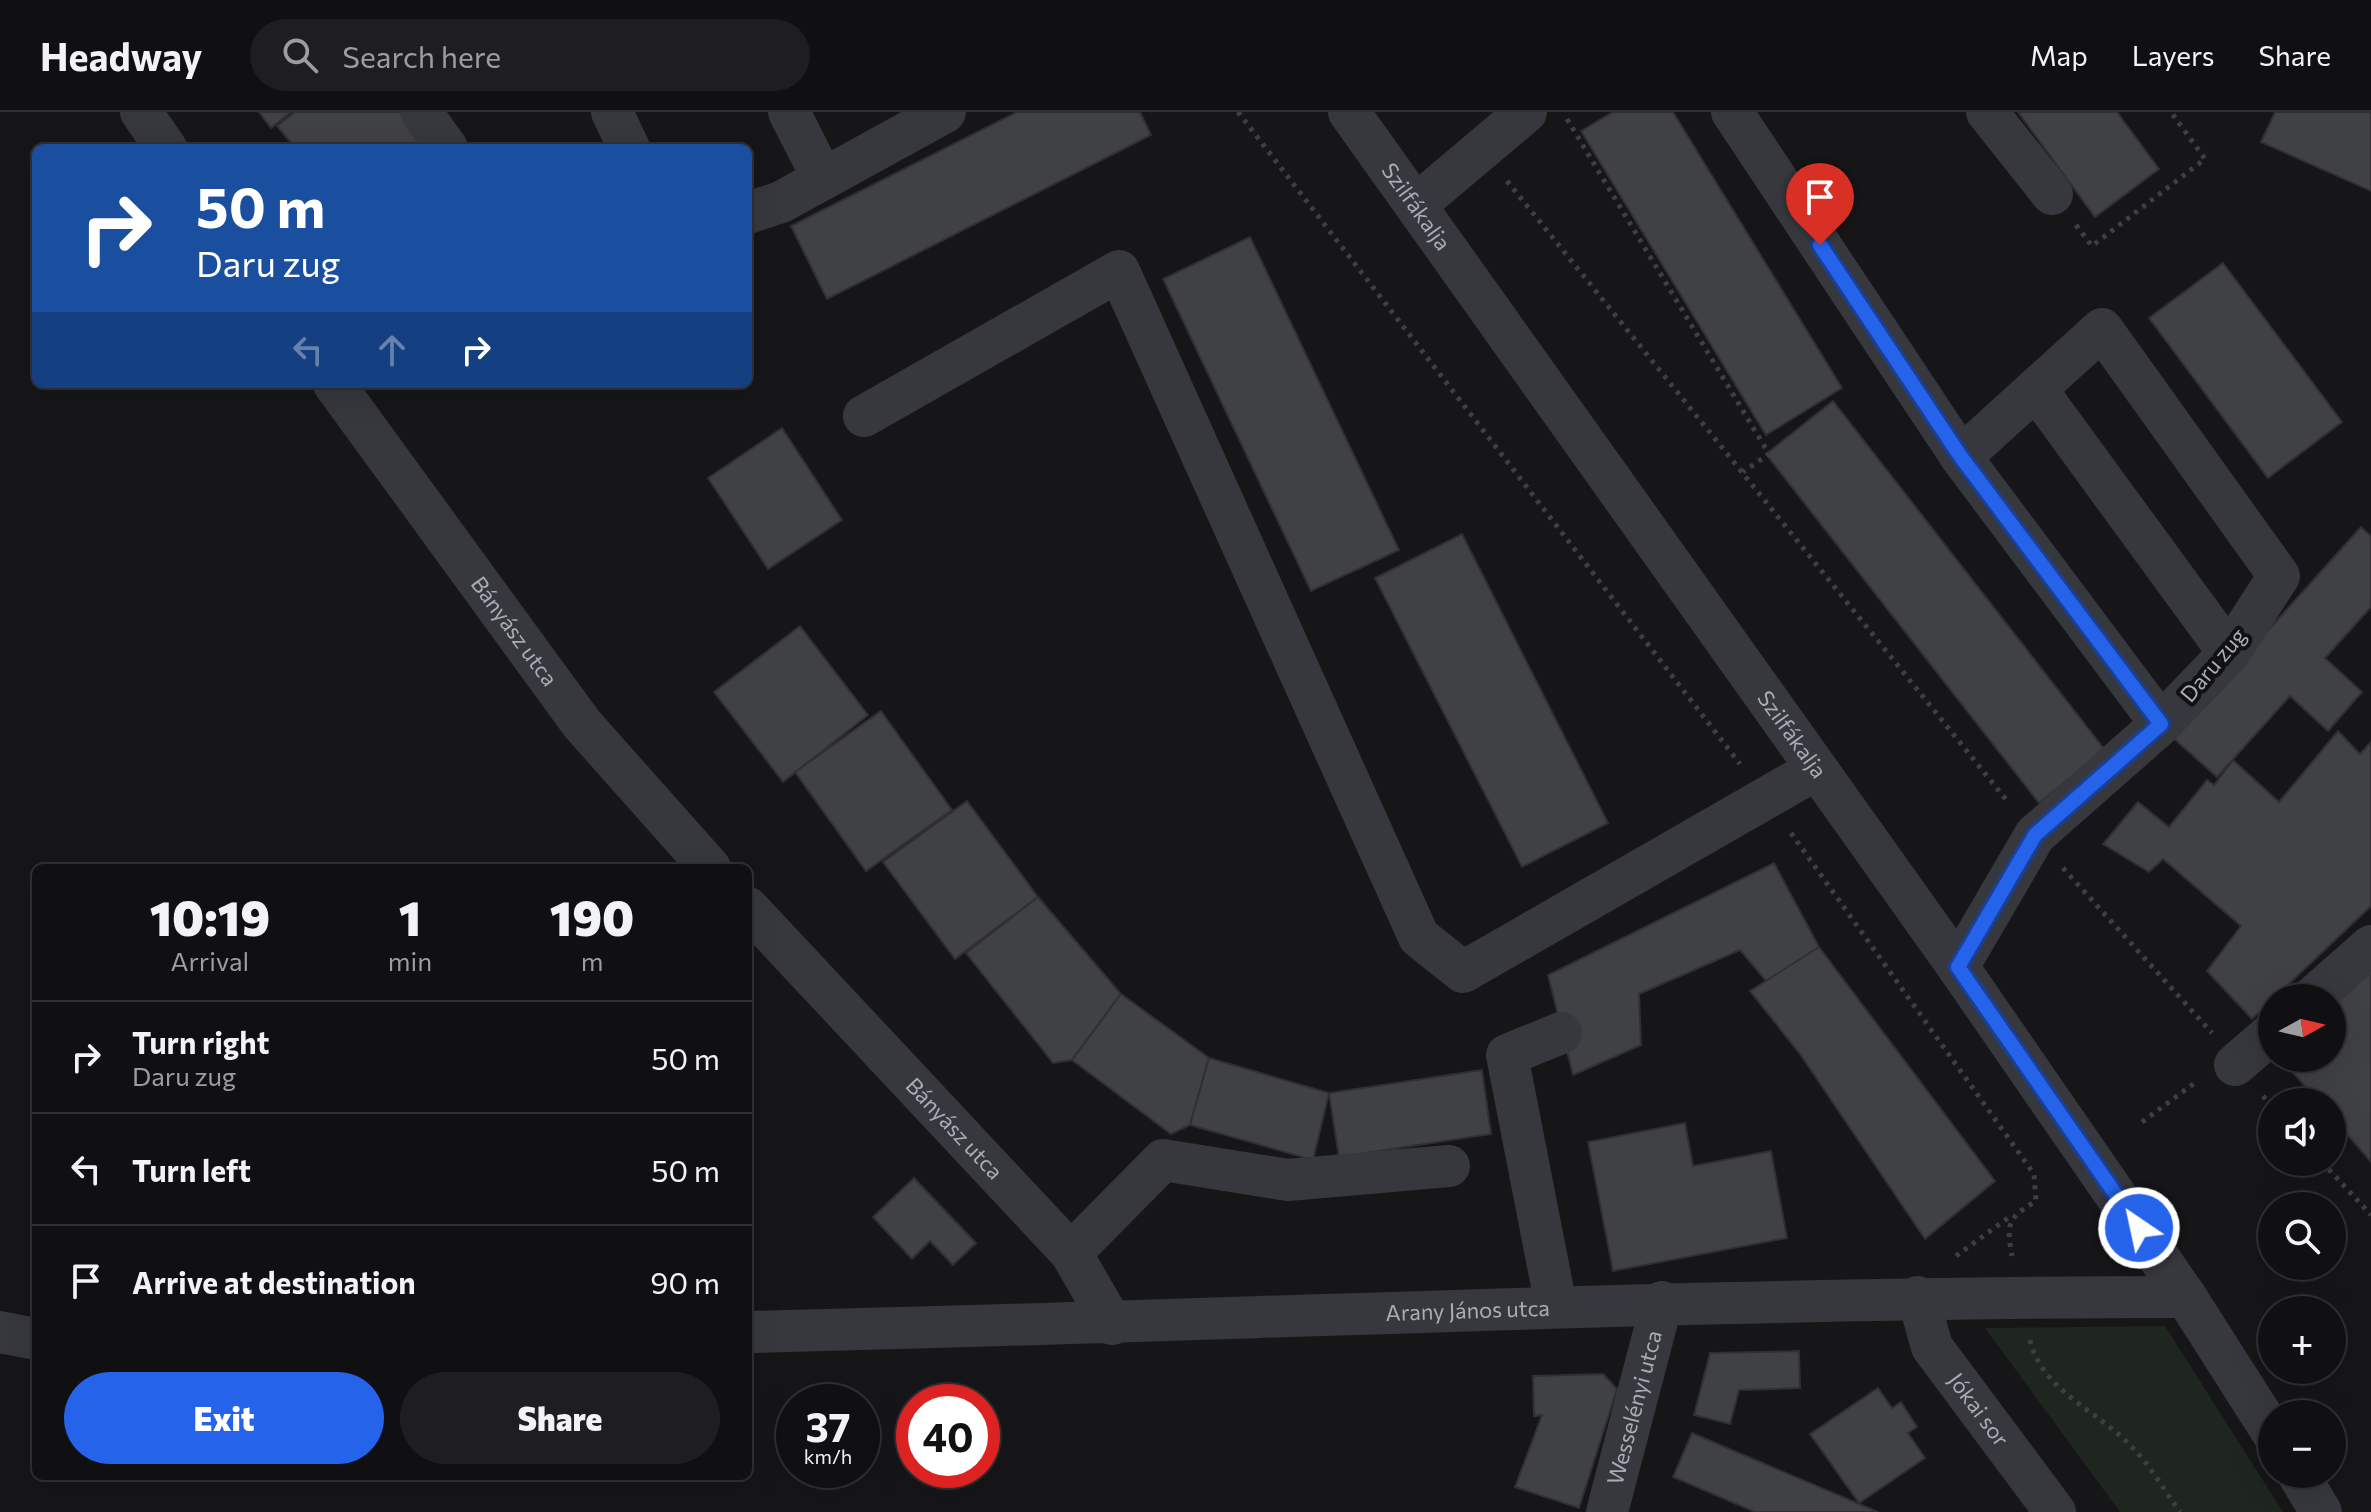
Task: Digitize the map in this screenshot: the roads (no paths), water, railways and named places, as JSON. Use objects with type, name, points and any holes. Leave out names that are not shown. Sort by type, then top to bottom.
[{"type":"street","points":[[141,112],[163,144]]},
{"type":"street","points":[[421,112],[444,144]]},
{"type":"street","points":[[612,112],[627,144]]},
{"type":"street","points":[[789,112],[823,179]]},
{"type":"street","points":[[752,212],[781,202],[945,112]]},
{"type":"street","name":"Szilfákalja","points":[[1349,112],[1958,967],[2186,1297],[2258,1409]]},
{"type":"street","points":[[1417,204],[1526,112]]},
{"type":"street","points":[[1732,112],[1961,457],[2161,724]]},
{"type":"street","points":[[1987,112],[2052,194]]},
{"type":"street","points":[[864,416],[1119,271],[1419,937],[1463,972],[1815,770]]},
{"type":"street","name":"Daru zug","points":[[1958,967],[2035,835],[2161,724],[2229,653],[2279,576],[2102,329],[2036,389]]},
{"type":"street","name":"Bányász utca","points":[[337,388],[582,724],[706,864]]},
{"type":"street","points":[[1961,457],[2036,389],[2229,653]]},
{"type":"street","name":"Bányász utca","points":[[752,912],[1071,1253],[1112,1324]]},
{"type":"street","points":[[2328,984],[2371,946]]},
{"type":"street","points":[[1556,1306],[1507,1055],[1561,1033]]},
{"type":"street","points":[[2219,1063],[2258,1041]]},
{"type":"street","points":[[1071,1253],[1163,1160],[1288,1180],[1449,1166]]},
{"type":"street","name":"Arany János utca","points":[[752,1332],[1112,1324],[1662,1302],[1918,1297],[2186,1297]]},
{"type":"street","name":"Jókai sor","points":[[1918,1297],[1932,1347],[2055,1512]]},
{"type":"street","name":"Wesselényi utca","points":[[1607,1512],[1662,1302]]},
{"type":"street","points":[[0,1332],[32,1338]]},
{"type":"street","points":[[2306,1488],[2321,1512]]}]
